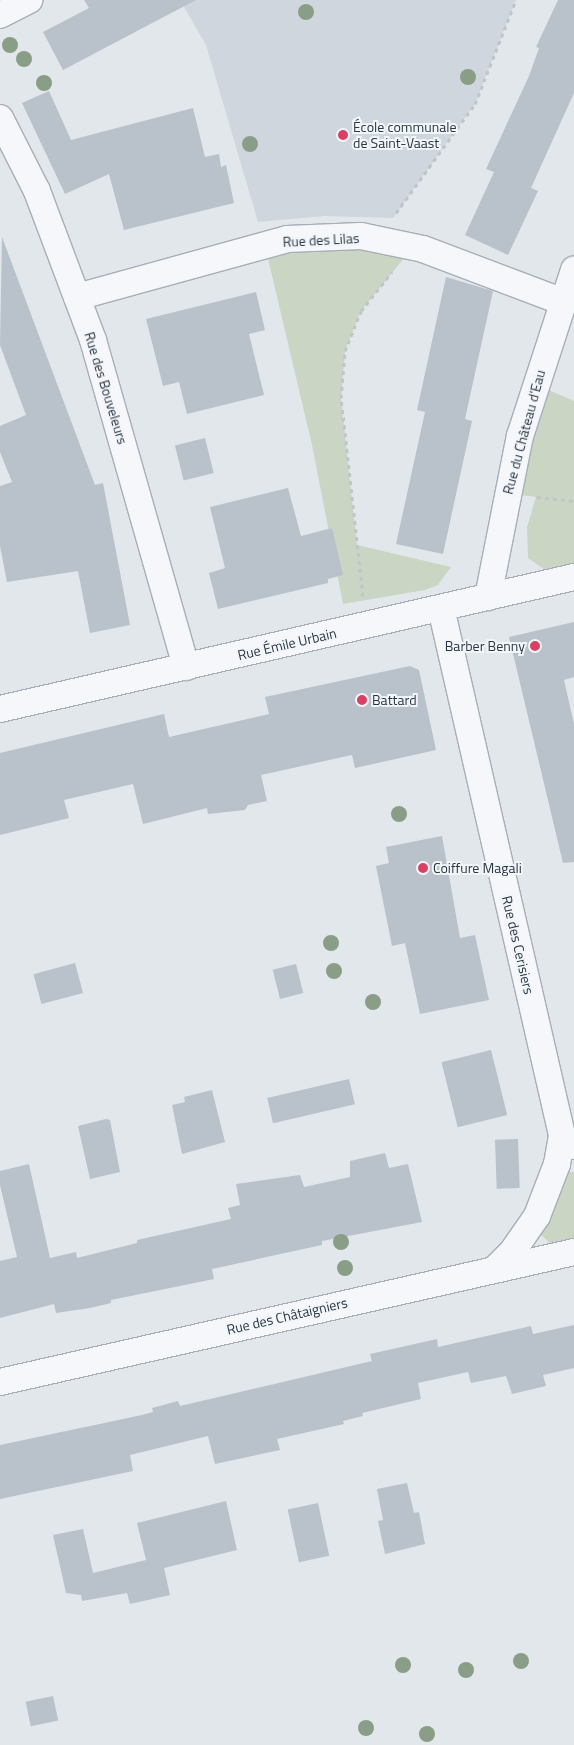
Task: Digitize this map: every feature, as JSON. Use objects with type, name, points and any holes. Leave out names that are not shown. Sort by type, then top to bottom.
[{"type":"street","points":[[0,15],[29,0]]},
{"type":"street","name":"Rue des Bouveleurs","points":[[0,118],[37,191],[93,340],[186,668]]},
{"type":"street","name":"Rue des Lilas","points":[[77,296],[287,239],[361,236],[413,247],[562,302]]},
{"type":"street","name":"Rue du Château d'Eau","points":[[488,597],[507,493],[520,436],[562,302],[574,270]]},
{"type":"street","name":"Rue Émile Urbain","points":[[0,709],[186,668],[574,577]]},
{"type":"street","name":"Rue des Cerisiers","points":[[441,608],[568,1140],[536,1216],[512,1252],[496,1268]]},
{"type":"street","name":"Rue des Châtaigniers","points":[[0,1382],[496,1268],[574,1252]]},
{"type":"path","points":[[386,241],[394,216],[475,104],[516,0]]},
{"type":"path","points":[[366,625],[341,398],[345,351],[361,311],[413,247]]},
{"type":"path","points":[[507,493],[574,501]]},
{"type":"shaded area","name":"École communale de Saint-Vaast","points":[[180,0],[516,0],[475,104],[393,218],[324,216],[258,222],[206,45]]},
{"type":"green space","points":[[265,246],[413,247],[361,311],[345,351],[341,399],[357,545],[451,567],[438,585],[425,590],[343,604],[312,445]]},
{"type":"green space","points":[[535,384],[574,401],[574,577],[545,570],[528,558],[527,527],[536,497],[507,493]]},
{"type":"green space","points":[[568,1172],[574,1172],[574,1242],[551,1244],[541,1235]]},
{"type":"building","points":[[84,0],[196,0],[63,70],[43,32],[89,8]]},
{"type":"building","points":[[558,0],[574,0],[574,93],[531,188],[538,191],[508,255],[465,235],[494,172],[486,169],[529,76],[539,48],[536,47]]},
{"type":"building","points":[[49,91],[71,140],[193,108],[205,157],[219,154],[221,167],[226,165],[234,203],[124,230],[109,174],[65,194],[22,103]]},
{"type":"building","points":[[2,237],[95,485],[103,483],[130,625],[90,633],[78,571],[7,582],[0,546],[0,486],[12,482],[0,452],[0,426],[26,415],[0,345]]},
{"type":"building","points":[[446,277],[493,291],[465,419],[472,421],[443,554],[396,544],[425,412],[417,410]]},
{"type":"building","points":[[256,292],[265,330],[249,334],[264,395],[187,414],[179,382],[163,386],[146,319]]},
{"type":"building","points":[[205,438],[214,473],[184,480],[175,445]]},
{"type":"building","points":[[288,488],[301,536],[332,528],[343,575],[328,579],[328,583],[218,609],[209,573],[225,568],[210,507]]},
{"type":"building","points":[[574,622],[574,677],[564,680],[574,724],[574,862],[563,863],[509,637]]},
{"type":"building","points":[[410,666],[419,670],[436,750],[355,768],[352,755],[261,775],[267,801],[248,805],[245,810],[208,814],[207,808],[143,824],[133,784],[64,800],[69,818],[0,835],[0,753],[164,714],[169,737],[269,714],[265,697]]},
{"type":"building","points":[[442,836],[460,938],[475,935],[489,1000],[420,1014],[405,943],[392,946],[376,866],[389,863],[386,847]]},
{"type":"building","points":[[75,963],[83,993],[41,1004],[33,974]]},
{"type":"building","points":[[296,964],[303,993],[280,999],[273,970]]},
{"type":"building","points":[[491,1050],[507,1115],[458,1127],[442,1062]]},
{"type":"building","points":[[349,1079],[355,1104],[273,1123],[267,1098]]},
{"type":"building","points":[[212,1090],[225,1142],[182,1154],[172,1105],[185,1102],[184,1097]]},
{"type":"building","points":[[106,1119],[110,1120],[120,1172],[90,1179],[78,1126]]},
{"type":"building","points":[[518,1139],[520,1188],[497,1189],[495,1140]]},
{"type":"building","points":[[385,1153],[389,1168],[408,1164],[422,1222],[322,1241],[322,1245],[212,1269],[214,1279],[111,1300],[111,1303],[90,1308],[56,1313],[54,1304],[0,1318],[0,1261],[17,1257],[0,1185],[0,1171],[29,1164],[50,1258],[76,1252],[77,1258],[137,1243],[137,1240],[231,1219],[228,1208],[240,1205],[236,1184],[300,1175],[304,1187],[350,1177],[350,1161]]},
{"type":"building","points":[[574,1325],[574,1368],[543,1375],[546,1386],[512,1394],[506,1376],[471,1383],[468,1372],[418,1383],[421,1399],[362,1413],[363,1416],[343,1421],[344,1424],[277,1439],[280,1450],[215,1464],[208,1436],[130,1455],[133,1471],[0,1499],[0,1445],[142,1415],[153,1412],[152,1408],[178,1401],[180,1406],[372,1361],[370,1354],[437,1339],[438,1347],[531,1326],[533,1334]]},
{"type":"building","points":[[407,1483],[414,1513],[419,1512],[425,1544],[385,1554],[378,1521],[383,1520],[377,1489]]},
{"type":"building","points":[[226,1501],[237,1550],[164,1568],[170,1595],[130,1604],[127,1593],[82,1601],[81,1595],[66,1593],[53,1535],[83,1529],[93,1573],[146,1560],[137,1523]]},
{"type":"building","points":[[318,1503],[329,1556],[299,1562],[288,1509]]},
{"type":"building","points":[[53,1696],[58,1720],[31,1726],[26,1702]]},
{"type":"place","name":"École communale de Saint-Vaast","points":[[343,135]]},
{"type":"place","name":"Barber Benny","points":[[535,646]]},
{"type":"place","name":"Battard","points":[[362,700]]},
{"type":"place","name":"Coiffure Magali","points":[[423,868]]}]
